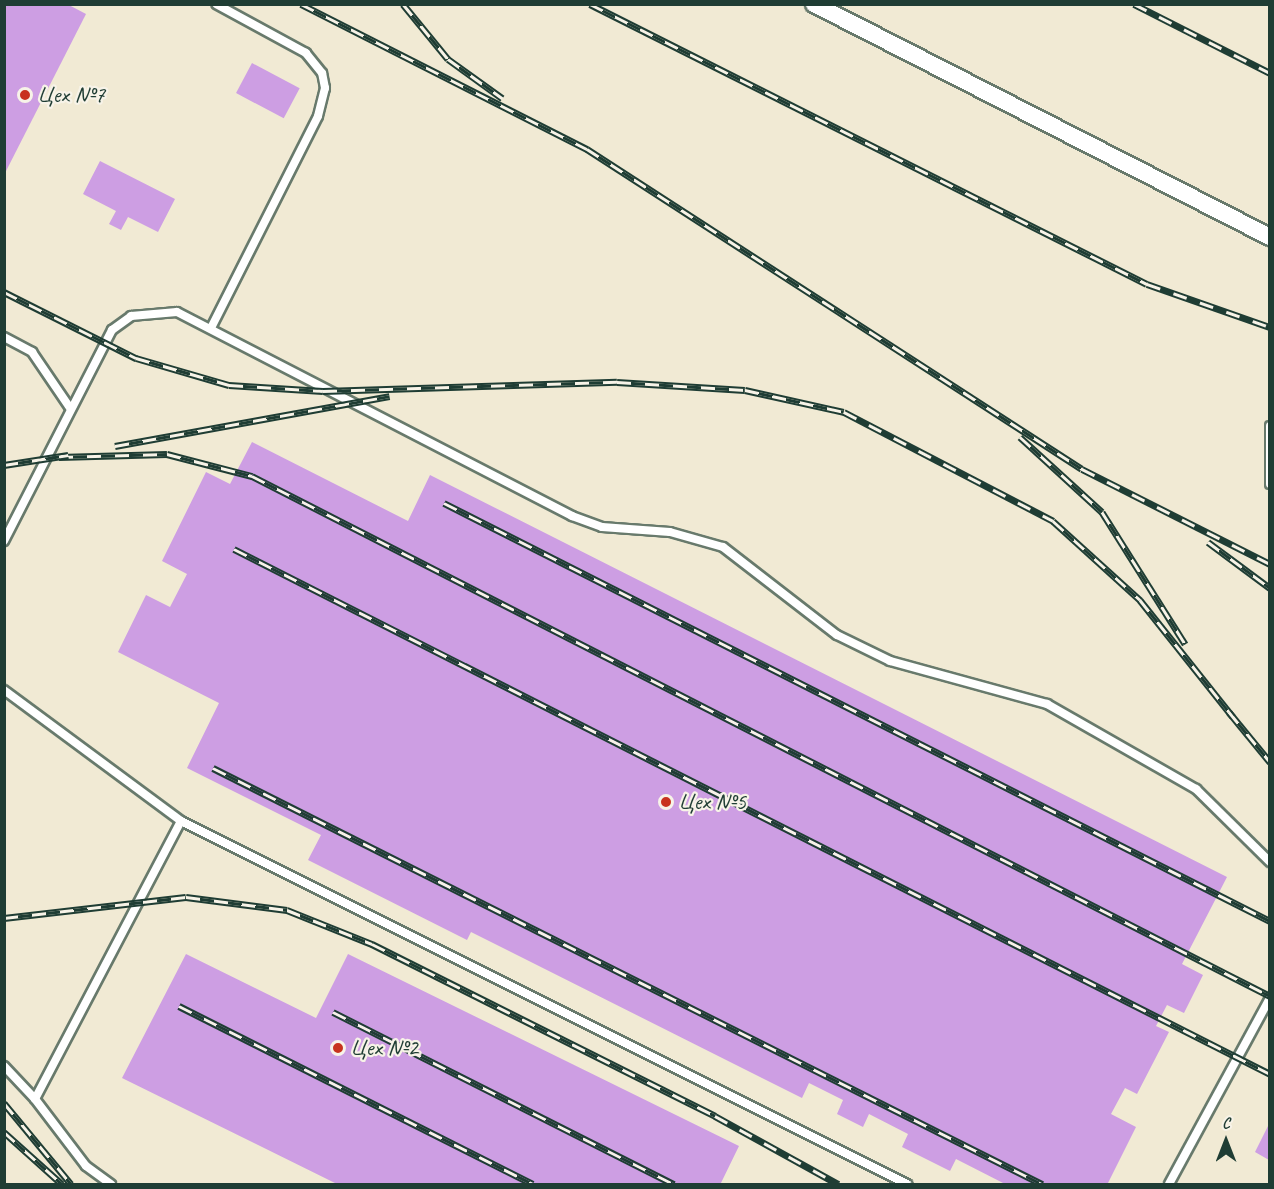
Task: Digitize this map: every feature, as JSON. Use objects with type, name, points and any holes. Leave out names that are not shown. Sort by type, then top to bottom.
[{"type":"street","points":[[814,4],[1269,237]]},
{"type":"lane","points":[[211,327],[318,116],[325,88],[322,73],[306,53],[216,4]]},
{"type":"lane","points":[[4,541],[102,344],[121,322],[161,311],[211,327],[323,391],[572,516],[602,527],[670,532],[723,547],[837,635],[891,661],[1047,704],[1197,789],[1269,862]]},
{"type":"lane","points":[[4,337],[32,352],[70,408]]},
{"type":"lane","points":[[1269,426],[1269,484]]},
{"type":"lane","points":[[4,690],[181,821],[907,1185]]},
{"type":"lane","points":[[35,1099],[181,821]]},
{"type":"lane","points":[[1169,1185],[1269,998]]},
{"type":"lane","points":[[4,1066],[35,1099],[86,1166],[111,1185]]},
{"type":"building","name":"Цех №7","points":[[4,4],[67,4],[86,14],[4,175]]},
{"type":"building","points":[[252,63],[300,88],[284,118],[236,93]]},
{"type":"building","points":[[100,161],[175,199],[158,232],[128,217],[121,230],[109,224],[116,211],[83,194]]},
{"type":"building","name":"Цех №5","points":[[252,442],[408,521],[430,475],[1227,877],[1182,964],[1203,975],[1184,1013],[1167,1005],[1156,1026],[1169,1032],[1137,1094],[1125,1088],[1111,1114],[1136,1127],[1107,1185],[1007,1185],[956,1159],[950,1171],[902,1147],[908,1134],[869,1114],[863,1127],[837,1114],[843,1100],[809,1083],[802,1098],[471,932],[467,940],[308,860],[321,835],[187,768],[219,703],[118,652],[146,595],[170,607],[187,574],[162,561],[206,472],[230,484]]},
{"type":"building","name":"Цех №2","points":[[186,954],[316,1018],[348,954],[739,1146],[720,1185],[339,1185],[122,1078]]},
{"type":"building","points":[[1269,1124],[1269,1160],[1255,1152]]},
{"type":"railway","points":[[301,4],[587,149],[1082,469],[1270,564]]},
{"type":"railway","points":[[403,4],[448,59],[502,98]]},
{"type":"railway","points":[[590,4],[1147,284],[1270,327]]},
{"type":"railway","points":[[1134,4],[1270,73]]},
{"type":"railway","points":[[4,292],[136,358],[229,385],[323,391],[617,382],[745,390],[844,412],[1053,521],[1140,600],[1233,717]]},
{"type":"railway","points":[[115,446],[389,396]]},
{"type":"railway","points":[[1020,437],[1102,512],[1185,644]]},
{"type":"railway","points":[[59,457],[167,454],[252,476],[1270,996]]},
{"type":"railway","points":[[4,465],[68,455]]},
{"type":"railway","points":[[444,503],[1270,921]]},
{"type":"railway","points":[[1208,542],[1270,588]]},
{"type":"railway","points":[[234,549],[1270,1074]]},
{"type":"railway","points":[[1229,712],[1270,762]]},
{"type":"railway","points":[[213,768],[1042,1184]]},
{"type":"railway","points":[[4,918],[186,897],[287,910],[372,944],[715,1116],[838,1184]]},
{"type":"railway","points":[[179,1006],[533,1184]]},
{"type":"railway","points":[[333,1012],[674,1184]]},
{"type":"railway","points":[[4,1103],[71,1184]]},
{"type":"railway","points":[[4,1132],[62,1184]]},
{"type":"place","name":"Цех №7","points":[[25,95]]},
{"type":"place","name":"Цех №5","points":[[666,802]]},
{"type":"place","name":"Цех №2","points":[[338,1048]]}]
